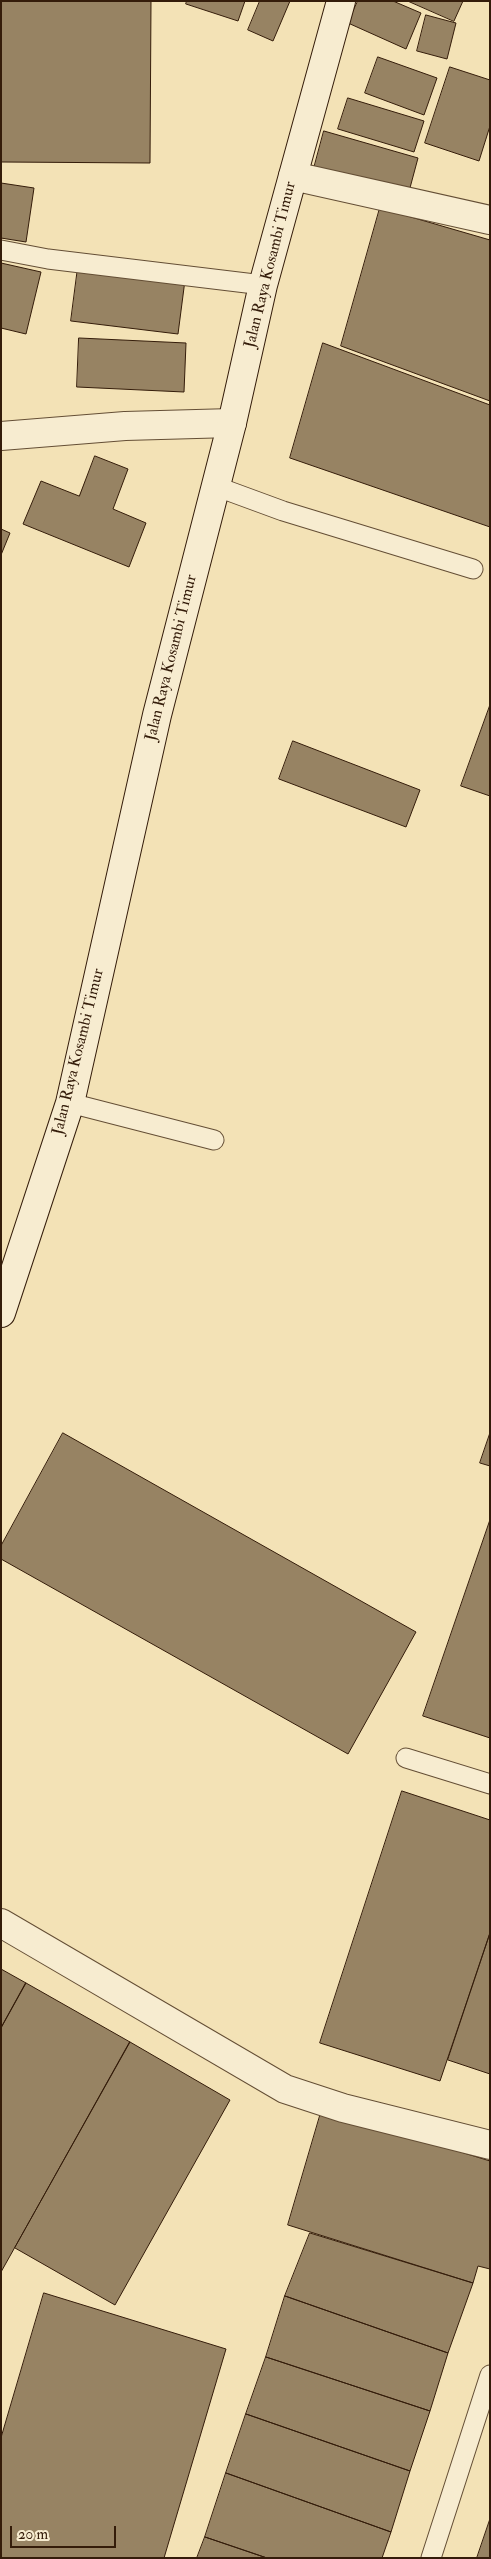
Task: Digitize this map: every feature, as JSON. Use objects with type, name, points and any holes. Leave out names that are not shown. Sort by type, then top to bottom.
[{"type":"main road","name":"Jalan Raya Kosambi Timur","points":[[1,1313],[70,1102],[157,715],[232,423],[263,286],[341,1]]},
{"type":"main road","points":[[294,176],[490,220]]},
{"type":"main road","points":[[1,436],[125,426],[232,423]]},
{"type":"main road","points":[[1,1923],[285,2089],[343,2108],[490,2145]]},
{"type":"lane","points":[[1,250],[48,259],[263,286]]},
{"type":"lane","points":[[215,486],[283,511],[473,569]]},
{"type":"lane","points":[[70,1102],[214,1140]]},
{"type":"lane","points":[[406,1758],[490,1784]]},
{"type":"lane","points":[[431,2558],[490,2375]]},
{"type":"building","points":[[1,1],[151,1],[150,163],[1,162]]},
{"type":"building","points":[[187,1],[245,1],[238,21],[186,4]]},
{"type":"building","points":[[260,1],[290,1],[273,41],[248,30]]},
{"type":"building","points":[[358,1],[393,1],[421,13],[406,49],[348,23]]},
{"type":"building","points":[[408,1],[463,1],[454,21]]},
{"type":"building","points":[[426,15],[456,23],[447,59],[417,51]]},
{"type":"building","points":[[378,57],[437,78],[424,115],[365,93]]},
{"type":"building","points":[[450,67],[490,80],[490,126],[479,161],[425,143]]},
{"type":"building","points":[[348,98],[424,121],[414,152],[338,129]]},
{"type":"building","points":[[324,131],[418,158],[407,199],[313,172]]},
{"type":"building","points":[[1,183],[34,188],[26,242],[1,238]]},
{"type":"building","points":[[380,208],[490,240],[490,401],[341,346]]},
{"type":"building","points":[[1,263],[41,272],[26,334],[1,328]]},
{"type":"building","points":[[78,267],[185,280],[178,334],[71,321]]},
{"type":"building","points":[[79,338],[186,343],[184,392],[77,387]]},
{"type":"building","points":[[323,343],[490,405],[490,527],[290,458]]},
{"type":"building","points":[[95,456],[128,469],[113,509],[146,523],[129,567],[23,524],[41,481],[79,496]]},
{"type":"building","points":[[1,529],[10,533],[1,555]]},
{"type":"building","points":[[490,705],[490,796],[461,786]]},
{"type":"building","points":[[293,741],[420,790],[406,827],[279,779]]},
{"type":"building","points":[[63,1433],[416,1632],[348,1754],[1,1559],[1,1546]]},
{"type":"building","points":[[490,1433],[490,1466],[480,1463]]},
{"type":"building","points":[[490,1520],[490,1738],[423,1716]]},
{"type":"building","points":[[402,1791],[490,1820],[490,1933],[440,2081],[320,2043]]},
{"type":"building","points":[[490,1933],[490,2074],[448,2060]]},
{"type":"building","points":[[1,1969],[26,1983],[1,2028]]},
{"type":"building","points":[[26,1983],[130,2042],[1,2272],[1,2028]]},
{"type":"building","points":[[130,2042],[230,2100],[115,2305],[15,2248]]},
{"type":"building","points":[[322,2109],[490,2161],[490,2269],[478,2266],[473,2283],[288,2225]]},
{"type":"building","points":[[310,2233],[473,2283],[448,2353],[285,2296]]},
{"type":"building","points":[[44,2293],[226,2349],[164,2558],[1,2558],[1,2438]]},
{"type":"building","points":[[285,2296],[448,2353],[430,2411],[266,2357]]},
{"type":"building","points":[[266,2357],[430,2411],[410,2471],[246,2414]]},
{"type":"building","points":[[246,2414],[410,2471],[391,2532],[226,2473]]},
{"type":"building","points":[[226,2473],[391,2532],[382,2558],[267,2558],[205,2537]]},
{"type":"building","points":[[490,2519],[490,2558],[477,2558]]},
{"type":"building","points":[[205,2537],[267,2558],[197,2558]]}]
